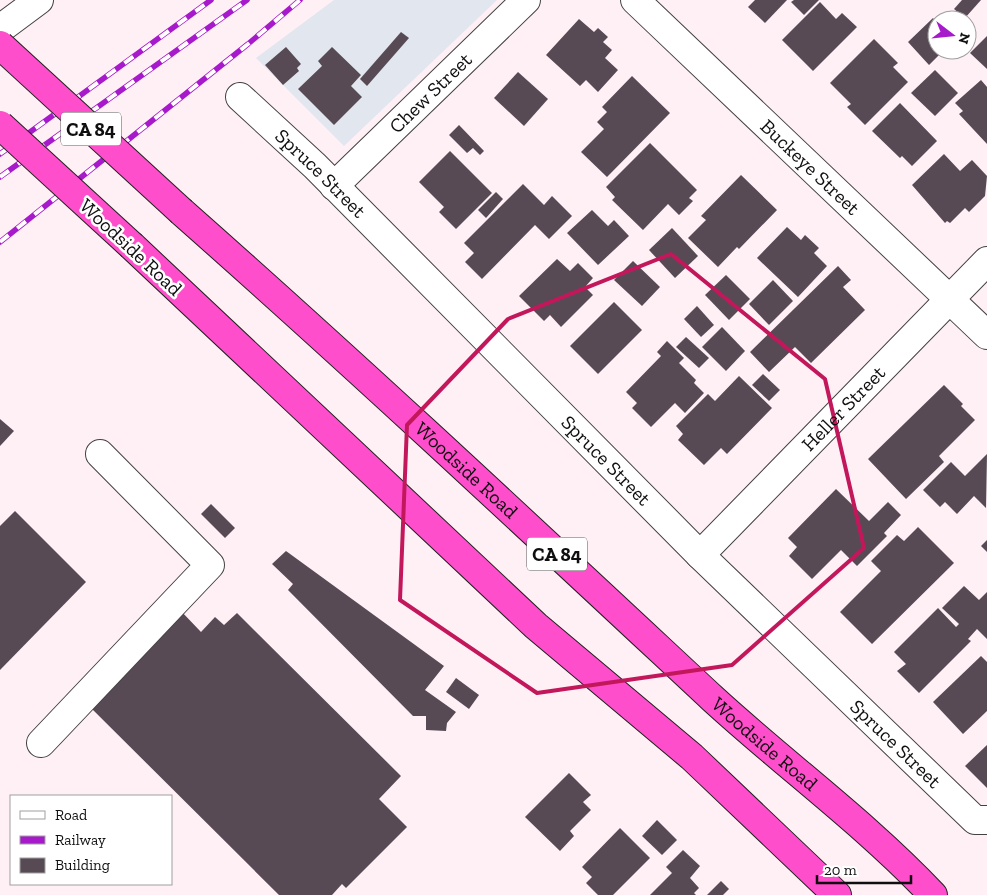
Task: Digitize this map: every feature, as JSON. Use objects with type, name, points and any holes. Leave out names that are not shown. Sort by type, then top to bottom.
[{"type":"highway","name":"Woodside Road","points":[[2,42],[182,212],[320,334],[726,710],[892,852],[933,895]]},
{"type":"highway","name":"Woodside Road","points":[[0,125],[132,246],[536,626],[692,757],[837,895]]},
{"type":"street","points":[[2,42],[39,0]]},
{"type":"street","name":"Chew Street","points":[[334,186],[526,0]]},
{"type":"street","name":"Buckeye Street","points":[[635,0],[987,334]]},
{"type":"street","name":"Spruce Street","points":[[240,97],[334,186],[700,555],[981,820]]},
{"type":"street","name":"Heller Street","points":[[700,555],[987,261]]},
{"type":"street","points":[[41,743],[210,565],[100,454]]},
{"type":"highlighted area","points":[[671,254],[825,379],[864,548],[732,665],[537,693],[400,600],[407,425],[508,319]]},
{"type":"shaded area","points":[[334,0],[497,0],[344,146],[256,58]]},
{"type":"building","points":[[755,0],[787,0],[765,23],[748,7]]},
{"type":"building","points":[[794,0],[819,0],[804,15],[791,2]]},
{"type":"building","points":[[962,0],[981,0],[972,10],[954,9]]},
{"type":"building","points":[[820,2],[836,19],[842,13],[857,27],[813,71],[782,40]]},
{"type":"building","points":[[579,19],[594,32],[598,28],[608,37],[603,42],[612,50],[605,58],[618,70],[598,92],[586,80],[580,86],[546,55]]},
{"type":"building","points":[[927,24],[927,60],[934,60],[929,65],[908,42]]},
{"type":"building","points":[[401,32],[409,38],[367,86],[360,79]]},
{"type":"building","points":[[987,36],[987,69],[977,60],[977,46]]},
{"type":"building","points":[[874,39],[898,63],[893,67],[908,82],[865,125],[847,107],[851,104],[830,83]]},
{"type":"building","points":[[286,47],[301,64],[297,68],[299,71],[283,85],[265,65]]},
{"type":"building","points":[[332,47],[361,75],[351,86],[362,97],[334,125],[298,89],[322,66],[318,61]]},
{"type":"building","points":[[935,70],[958,93],[935,116],[911,93]]},
{"type":"building","points":[[518,72],[548,99],[524,126],[494,98]]},
{"type":"building","points":[[632,76],[670,113],[607,177],[581,152],[604,129],[597,122],[607,112],[602,107]]},
{"type":"building","points":[[981,80],[987,87],[987,144],[959,114],[963,111],[955,103]]},
{"type":"building","points":[[900,103],[937,141],[912,166],[902,156],[900,158],[872,131]]},
{"type":"building","points":[[459,125],[484,151],[480,155],[473,148],[467,153],[449,135]]},
{"type":"building","points":[[650,143],[697,190],[689,198],[693,201],[679,215],[668,204],[643,230],[612,200],[615,197],[606,187]]},
{"type":"building","points":[[450,151],[492,193],[456,229],[439,212],[444,207],[419,182]]},
{"type":"building","points":[[944,154],[960,171],[972,160],[987,176],[985,196],[969,212],[965,208],[950,223],[947,221],[945,223],[912,185]]},
{"type":"building","points":[[741,175],[777,210],[739,249],[737,247],[718,267],[688,238],[706,220],[701,216]]},
{"type":"building","points":[[523,184],[544,205],[552,196],[572,216],[549,239],[535,225],[482,279],[465,262],[474,253],[464,243]]},
{"type":"building","points":[[496,192],[503,199],[486,218],[478,210]]},
{"type":"building","points":[[592,210],[608,226],[614,220],[629,236],[598,265],[567,233]]},
{"type":"building","points":[[787,227],[801,240],[805,235],[819,248],[814,253],[827,266],[798,297],[757,258]]},
{"type":"building","points":[[672,228],[698,256],[675,278],[649,250]]},
{"type":"building","points":[[557,259],[570,271],[578,263],[593,278],[585,287],[593,295],[561,327],[550,315],[544,321],[519,296]]},
{"type":"building","points":[[633,261],[660,287],[642,306],[614,280]]},
{"type":"building","points":[[838,266],[851,280],[843,287],[865,310],[811,363],[795,347],[769,372],[750,352]]},
{"type":"building","points":[[726,275],[750,299],[729,320],[705,295]]},
{"type":"building","points":[[773,280],[793,301],[769,325],[749,304]]},
{"type":"building","points":[[614,302],[642,330],[598,374],[570,346]]},
{"type":"building","points":[[697,306],[714,325],[701,337],[684,319]]},
{"type":"building","points":[[722,327],[745,351],[726,371],[702,347]]},
{"type":"building","points":[[686,337],[709,358],[699,368],[676,347]]},
{"type":"building","points":[[667,341],[684,358],[679,363],[696,380],[694,383],[704,393],[685,413],[675,403],[651,427],[632,408],[637,403],[626,392],[661,356],[657,352]]},
{"type":"building","points":[[763,374],[780,390],[769,401],[752,385]]},
{"type":"building","points":[[739,376],[772,408],[727,454],[721,448],[704,465],[678,440],[683,434],[676,426],[708,394],[715,401]]},
{"type":"building","points":[[944,385],[963,404],[961,406],[975,420],[939,456],[944,462],[906,499],[868,459]]},
{"type":"building","points":[[0,419],[14,431],[0,446]]},
{"type":"building","points":[[987,454],[986,508],[974,496],[957,514],[945,502],[940,507],[923,490],[951,462],[965,476]]},
{"type":"building","points":[[836,489],[869,521],[888,502],[901,515],[884,533],[887,536],[857,566],[841,550],[812,579],[789,556],[797,547],[788,538]]},
{"type":"building","points":[[211,504],[235,528],[225,538],[201,514]]},
{"type":"building","points":[[15,511],[86,582],[0,670],[0,526]]},
{"type":"building","points":[[918,527],[954,563],[872,644],[840,612],[881,571],[871,561],[897,535],[904,541]]},
{"type":"building","points":[[987,540],[987,552],[981,546]]},
{"type":"building","points":[[286,551],[444,666],[425,690],[456,712],[447,723],[446,731],[426,730],[426,716],[413,716],[288,590],[293,584],[272,564]]},
{"type":"building","points":[[964,586],[979,600],[987,592],[987,639],[977,629],[968,639],[971,641],[919,693],[897,671],[906,664],[894,652],[938,608],[956,627],[959,624],[942,608]]},
{"type":"building","points":[[180,610],[201,632],[215,617],[224,625],[237,613],[401,776],[379,799],[407,827],[346,888],[342,884],[332,895],[279,895],[87,704]]},
{"type":"building","points":[[981,656],[987,662],[987,711],[963,734],[933,702]]},
{"type":"building","points":[[456,678],[479,695],[469,709],[446,692]]},
{"type":"building","points":[[987,745],[987,788],[965,766]]},
{"type":"building","points":[[569,773],[591,795],[583,802],[591,810],[570,831],[574,836],[560,851],[525,817]]},
{"type":"building","points":[[657,820],[677,840],[662,855],[642,836]]},
{"type":"building","points":[[620,828],[650,858],[613,895],[598,895],[586,883],[592,877],[582,867]]},
{"type":"building","points":[[683,850],[700,866],[690,878],[699,888],[694,893],[696,895],[650,895],[672,873],[666,867]]},
{"type":"building","points":[[721,881],[729,889],[723,895],[707,895]]},
{"type":"railway","points":[[0,154],[211,0]]},
{"type":"railway","points":[[0,177],[247,0]]},
{"type":"railway","points":[[0,242],[248,44],[300,0]]}]
